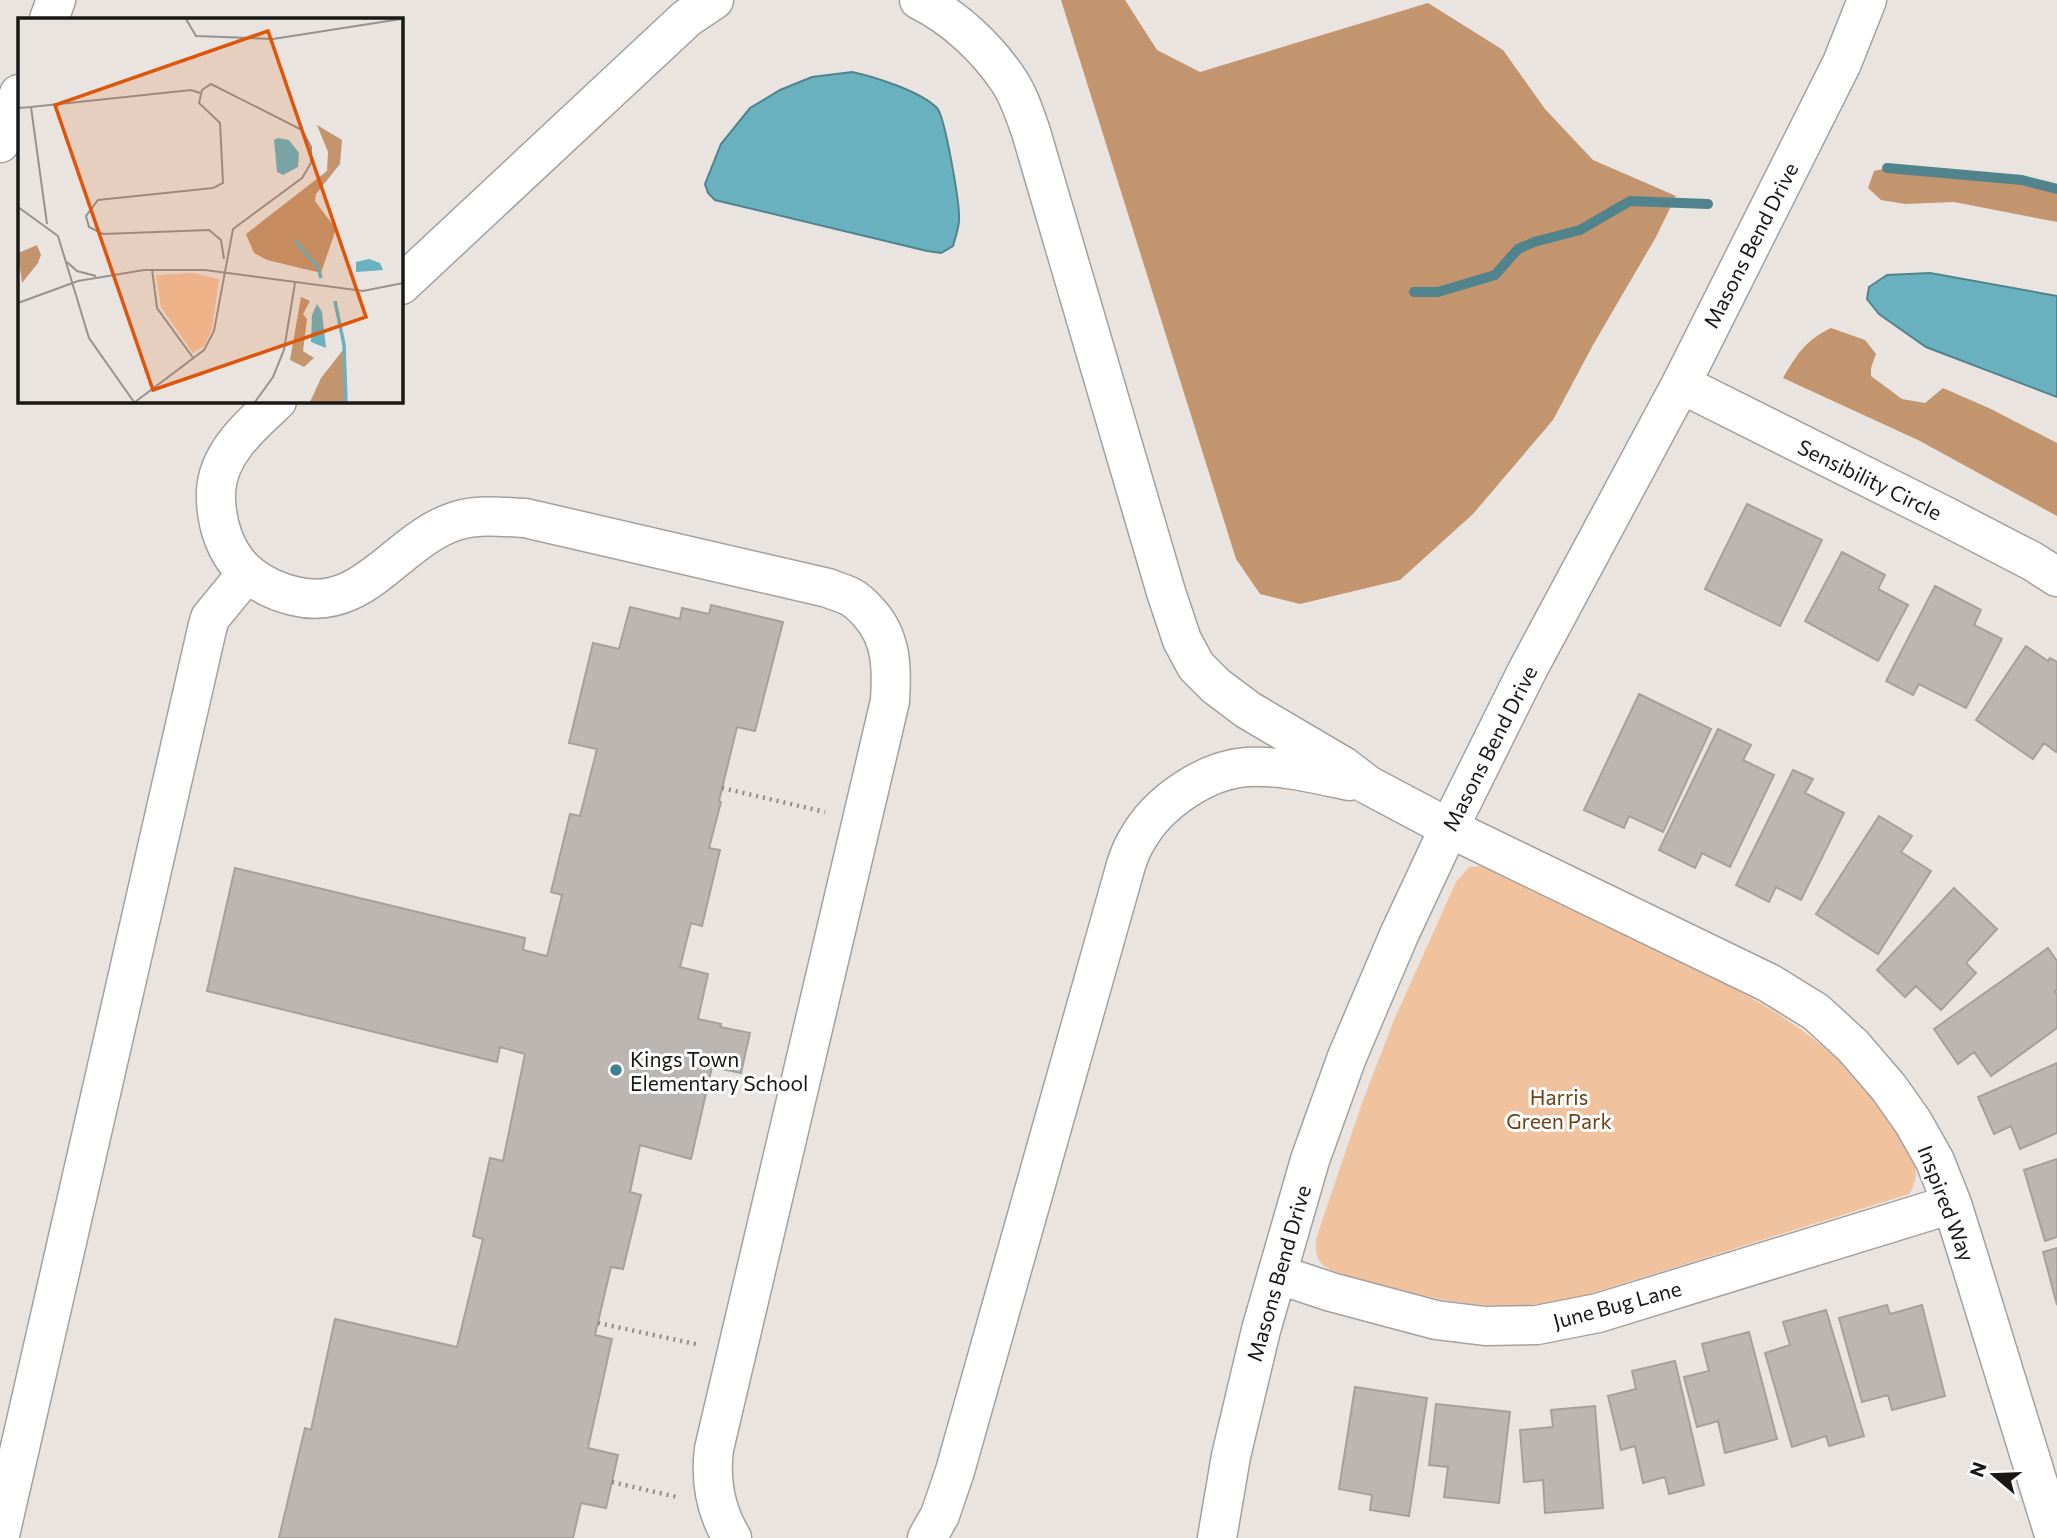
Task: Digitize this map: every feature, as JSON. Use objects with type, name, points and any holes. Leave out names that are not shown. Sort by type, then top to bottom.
[{"type":"street","points":[[49,18],[56,0]]},
{"type":"street","points":[[402,284],[687,18],[714,0]]},
{"type":"street","points":[[919,0],[944,15],[973,38],[1010,82],[1020,102],[1166,592],[1182,640],[1196,666],[1216,686],[1248,710],[1343,766],[1368,785]]},
{"type":"street","name":"Masons Bend Drive","points":[[1217,1538],[1231,1456],[1261,1330],[1310,1160],[1348,1057],[1399,935],[1528,669],[1681,384],[1842,63],[1867,0]]},
{"type":"street","points":[[0,143],[18,97]]},
{"type":"street","name":"Sensibility Circle","points":[[1681,384],[1945,516],[2032,561],[2057,578]]},
{"type":"street","points":[[276,402],[240,438],[224,460],[217,483],[215,510],[221,533],[234,558],[247,573],[278,593],[311,601],[337,597],[359,588],[429,534],[456,522],[487,516],[525,518],[828,588],[851,597],[864,607],[878,623],[888,645],[892,673],[890,701],[714,1449],[713,1492],[721,1518],[732,1538]]},
{"type":"street","points":[[0,1535],[207,629],[210,618],[247,573]]},
{"type":"street","points":[[927,1538],[940,1515],[955,1471],[1125,864],[1137,839],[1152,818],[1174,799],[1221,773],[1245,767],[1302,771],[1368,785]]},
{"type":"street","name":"Inspired Way","points":[[1368,785],[1449,828],[1769,983],[1816,1012],[1853,1046],[1897,1099],[1935,1161],[1952,1204],[2055,1538]]},
{"type":"street","name":"June Bug Lane","points":[[1277,1274],[1331,1292],[1436,1320],[1485,1326],[1537,1325],[1598,1312],[1952,1204]]},
{"type":"path","points":[[722,788],[826,813]]},
{"type":"path","points":[[598,1322],[700,1345]]},
{"type":"path","points":[[612,1482],[677,1497]]},
{"type":"green space","name":"Harris Green Park","points":[[1469,867],[1488,867],[1721,981],[1755,1000],[1819,1043],[1848,1069],[1874,1098],[1907,1147],[1916,1169],[1914,1185],[1909,1194],[1583,1296],[1537,1304],[1473,1304],[1437,1298],[1344,1275],[1322,1264],[1317,1255],[1316,1239],[1362,1103],[1394,1020],[1456,882]]},
{"type":"shaded area","points":[[1061,0],[1125,0],[1157,50],[1200,72],[1428,3],[1503,50],[1545,109],[1593,160],[1676,196],[1656,237],[1553,420],[1473,514],[1400,580],[1300,604],[1260,594],[1236,559]]},
{"type":"shaded area","points":[[1887,168],[2022,180],[2057,189],[2057,222],[1954,202],[1905,204],[1881,200],[1868,188],[1874,171]]},
{"type":"shaded area","points":[[1831,328],[1865,340],[1876,354],[1871,376],[1902,399],[1925,403],[1943,388],[2057,443],[2057,516],[1920,441],[1783,378],[1803,348]]},
{"type":"water","points":[[852,72],[909,90],[937,108],[951,161],[959,220],[953,246],[941,253],[715,200],[708,193],[705,184],[721,144],[750,108],[780,90],[812,77]]},
{"type":"water","points":[[1930,273],[2057,296],[2057,397],[1926,347],[1879,314],[1867,299],[1869,287],[1887,275]]},
{"type":"building","points":[[1747,504],[1822,540],[1780,626],[1705,589]]},
{"type":"building","points":[[1842,552],[1885,575],[1878,589],[1908,605],[1878,661],[1805,621]]},
{"type":"building","points":[[1935,586],[1981,610],[1974,625],[2002,639],[1966,708],[1919,684],[1913,695],[1886,681]]},
{"type":"building","name":"Kings Town Elementary School","points":[[711,605],[783,622],[755,731],[737,727],[709,848],[720,850],[702,926],[691,923],[680,967],[708,974],[698,1019],[750,1033],[741,1073],[712,1067],[691,1159],[640,1145],[630,1192],[641,1195],[623,1269],[611,1267],[595,1335],[612,1339],[588,1448],[618,1455],[606,1508],[581,1503],[573,1538],[279,1538],[305,1428],[311,1430],[335,1319],[457,1347],[483,1239],[473,1236],[490,1158],[503,1161],[525,1054],[500,1047],[497,1062],[207,991],[235,868],[525,938],[523,950],[547,956],[562,895],[551,892],[570,814],[580,816],[597,749],[569,743],[593,643],[619,649],[630,607],[680,619],[682,608],[709,614]]},
{"type":"building","points":[[2026,646],[2048,661],[2050,658],[2057,662],[2057,750],[2056,752],[2044,743],[2033,759],[1976,720]]},
{"type":"building","points":[[1639,694],[1711,729],[1663,832],[1629,816],[1624,828],[1584,810]]},
{"type":"building","points":[[1718,729],[1751,745],[1743,760],[1774,775],[1730,867],[1702,853],[1695,868],[1659,850]]},
{"type":"building","points":[[1793,770],[1813,779],[1805,793],[1844,813],[1801,900],[1776,887],[1769,902],[1736,885]]},
{"type":"building","points":[[1879,816],[1912,836],[1901,852],[1931,871],[1878,954],[1816,914]]},
{"type":"building","points":[[1954,888],[1997,929],[1966,963],[1976,973],[1941,1010],[1916,986],[1905,997],[1877,970]]},
{"type":"building","points":[[2048,948],[2057,961],[2057,1028],[1991,1076],[1974,1052],[1958,1064],[1934,1029]]},
{"type":"building","points":[[2057,1063],[2057,1133],[2020,1149],[2011,1126],[1994,1134],[1978,1097]]},
{"type":"building","points":[[2057,1159],[2057,1237],[2045,1241],[2024,1170]]},
{"type":"building","points":[[2057,1248],[2057,1305],[2043,1252]]},
{"type":"building","points":[[1887,1305],[1890,1314],[1922,1305],[1945,1396],[1892,1410],[1888,1395],[1862,1402],[1839,1318]]},
{"type":"building","points":[[1826,1310],[1864,1436],[1829,1446],[1826,1436],[1792,1447],[1765,1353],[1790,1345],[1783,1322]]},
{"type":"building","points":[[1749,1332],[1777,1439],[1725,1453],[1718,1421],[1697,1427],[1684,1377],[1709,1371],[1702,1344]]},
{"type":"building","points":[[1675,1361],[1704,1485],[1669,1494],[1665,1477],[1643,1483],[1635,1446],[1621,1450],[1608,1396],[1636,1389],[1632,1371]]},
{"type":"building","points":[[1355,1387],[1427,1398],[1409,1516],[1370,1510],[1372,1495],[1339,1489]]},
{"type":"building","points":[[1436,1404],[1510,1412],[1499,1503],[1444,1497],[1448,1467],[1429,1465]]},
{"type":"building","points":[[1595,1406],[1603,1508],[1545,1513],[1543,1480],[1524,1482],[1520,1430],[1553,1427],[1551,1410]]},
{"type":"waterway","points":[[1887,168],[2022,180],[2057,189]]},
{"type":"waterway","points":[[1414,292],[1438,292],[1495,275],[1518,249],[1580,230],[1630,201],[1708,204]]},
{"type":"place","name":"Kings Town Elementary School","points":[[616,1070]]}]
